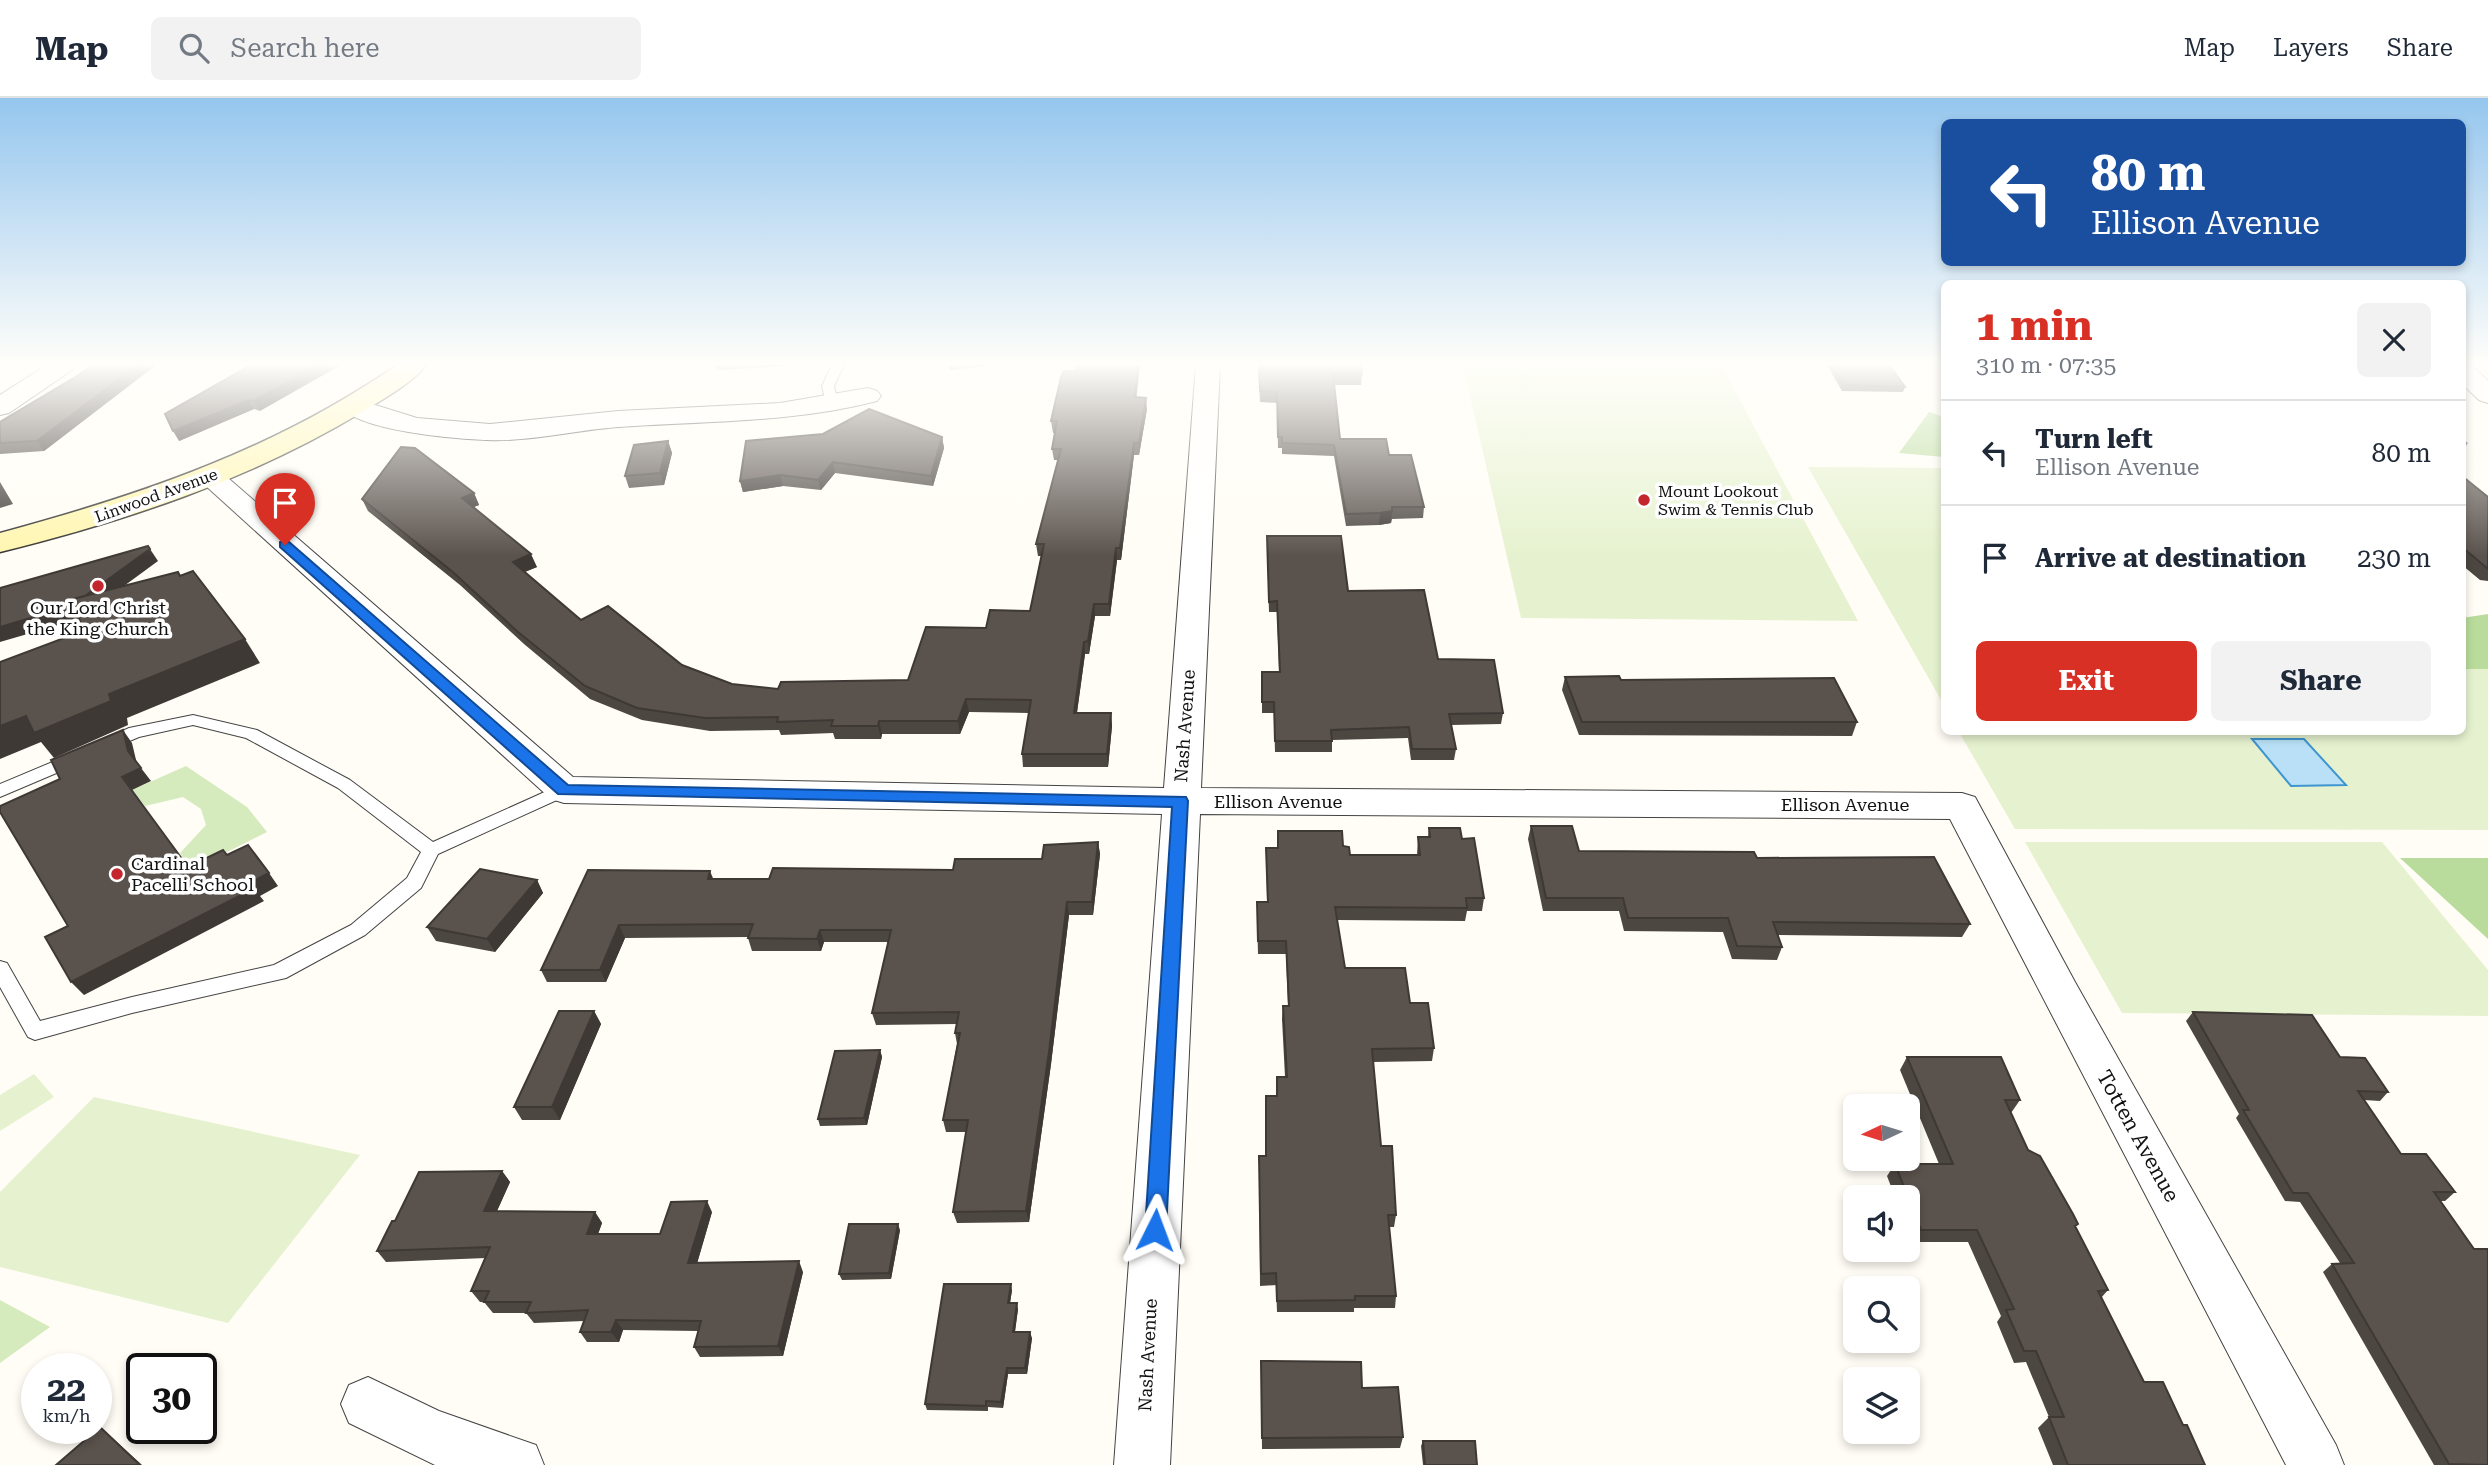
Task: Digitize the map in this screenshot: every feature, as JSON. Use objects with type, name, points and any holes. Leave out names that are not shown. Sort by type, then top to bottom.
[{"type":"main road","name":"Linwood Avenue","points":[[0,543],[153,499],[210,477],[307,429]]},
{"type":"street","points":[[451,429],[490,432],[522,429]]},
{"type":"street","name":"Nash Avenue","points":[[1142,1465],[1204,429]]},
{"type":"street","points":[[210,477],[564,790]]},
{"type":"street","name":"Ellison Avenue","points":[[564,790],[1180,801],[1962,806]]},
{"type":"street","name":"Totten Avenue","points":[[1962,806],[2060,993],[2316,1465]]},
{"type":"street","points":[[368,1404],[428,1435],[516,1465]]},
{"type":"lane","points":[[0,791],[135,732],[194,720],[251,734],[345,784],[431,850]]},
{"type":"lane","points":[[0,969],[35,1031],[132,1005],[279,972],[358,930],[414,883],[431,850],[564,790]]},
{"type":"green space","name":"Mount Lookout Swim & Tennis Club","points":[[1478,429],[1755,429],[1858,621],[1521,618]]},
{"type":"green space","points":[[1917,429],[1941,429],[1941,457],[1899,453]]},
{"type":"green space","name":"Mount Lookout Swim & Tennis Club","points":[[1808,467],[1941,468],[1941,700]]},
{"type":"green space","points":[[2488,614],[2488,747],[2466,729],[2466,617]]},
{"type":"green space","points":[[2466,669],[2488,669],[2488,830],[2015,829],[1961,735],[2466,735]]},
{"type":"green space","points":[[186,766],[247,807],[267,832],[191,870],[180,853],[206,825],[201,809],[183,797],[145,806],[132,790]]},
{"type":"green space","points":[[2025,842],[2382,842],[2488,970],[2488,1016],[2122,1013]]},
{"type":"green space","points":[[2400,858],[2488,858],[2488,939]]},
{"type":"green space","points":[[34,1074],[54,1097],[0,1131],[0,1095]]},
{"type":"green space","points":[[94,1097],[360,1155],[228,1323],[0,1267],[0,1192]]},
{"type":"green space","points":[[0,1300],[50,1327],[0,1363]]},
{"type":"water","points":[[2252,739],[2304,739],[2346,785],[2291,786]]},
{"type":"building","points":[[0,429],[53,429],[37,441],[0,443]]},
{"type":"building","points":[[833,429],[921,429],[942,437],[931,476],[833,462],[818,480],[780,475],[740,481],[746,441],[823,434]]},
{"type":"building","points":[[1056,429],[1141,429],[1139,443],[1134,443],[1120,548],[1116,548],[1109,604],[1094,604],[1088,641],[1084,642],[1074,713],[1111,713],[1107,754],[1022,754],[1031,700],[966,699],[958,721],[879,721],[878,726],[831,726],[833,720],[777,722],[778,717],[705,718],[637,708],[585,686],[518,632],[454,573],[362,499],[401,447],[415,448],[474,493],[462,498],[531,554],[513,562],[581,620],[608,606],[682,665],[732,684],[778,689],[781,682],[908,680],[926,627],[986,628],[990,610],[1030,611],[1044,544],[1036,544],[1061,449],[1052,449]]},
{"type":"building","points":[[1278,429],[1339,429],[1340,439],[1386,439],[1389,455],[1411,455],[1424,507],[1392,507],[1392,511],[1380,513],[1346,514],[1334,445],[1282,443],[1282,437],[1278,437]]},
{"type":"building","points":[[668,441],[660,473],[625,476],[634,445]]},
{"type":"building","points":[[2466,479],[2488,497],[2488,569],[2466,550]]},
{"type":"building","points":[[1267,536],[1341,536],[1348,591],[1424,590],[1438,659],[1494,660],[1503,713],[1449,714],[1456,749],[1412,749],[1409,727],[1331,730],[1332,741],[1275,741],[1274,702],[1262,702],[1262,672],[1280,672],[1277,601],[1269,602]]},
{"type":"building","points":[[148,546],[150,549],[85,596],[73,599],[74,603],[70,606],[0,627],[0,588]]},
{"type":"building","points":[[193,571],[245,639],[109,694],[111,701],[34,733],[26,716],[0,726],[0,662],[83,631],[73,599],[178,572],[180,576]]},
{"type":"building","points":[[1619,676],[1621,680],[1834,678],[1857,722],[1582,722],[1565,677]]},
{"type":"building","name":"Cardinal Pacelli School","points":[[123,730],[128,751],[141,768],[122,777],[188,867],[223,850],[227,855],[248,845],[269,873],[251,882],[255,888],[71,982],[45,937],[68,926],[0,812],[0,806],[60,779],[51,760]]},
{"type":"building","points":[[1531,826],[1572,826],[1579,851],[1754,852],[1757,858],[1934,857],[1970,924],[1773,922],[1782,947],[1737,946],[1728,918],[1628,918],[1623,898],[1546,898]]},
{"type":"building","points":[[1429,828],[1460,828],[1462,839],[1474,838],[1484,898],[1466,898],[1467,908],[1335,907],[1345,968],[1405,968],[1410,1003],[1428,1003],[1434,1048],[1372,1049],[1381,1146],[1392,1146],[1396,1215],[1388,1215],[1396,1296],[1355,1296],[1355,1300],[1277,1301],[1276,1273],[1261,1274],[1259,1156],[1266,1156],[1266,1096],[1277,1096],[1277,1077],[1287,1077],[1283,1006],[1289,1006],[1286,941],[1258,941],[1257,902],[1268,902],[1266,848],[1278,848],[1278,831],[1342,831],[1343,846],[1349,847],[1350,855],[1420,855],[1418,837],[1430,837]]},
{"type":"building","points":[[1098,842],[1092,902],[1067,902],[1026,1211],[953,1212],[968,1120],[943,1120],[960,1033],[955,1033],[959,1012],[872,1013],[891,930],[820,930],[817,939],[748,938],[753,924],[619,925],[600,970],[541,970],[588,870],[710,871],[708,879],[769,879],[773,868],[953,870],[955,859],[1042,859],[1044,845]]},
{"type":"building","points":[[480,869],[537,880],[487,939],[427,927]]},
{"type":"building","points":[[559,1011],[594,1011],[552,1107],[514,1107]]},
{"type":"building","points":[[2193,1012],[2312,1015],[2340,1057],[2365,1058],[2388,1092],[2358,1091],[2401,1154],[2426,1154],[2455,1192],[2434,1192],[2474,1249],[2488,1249],[2488,1465],[2449,1464],[2332,1264],[2354,1263],[2308,1193],[2293,1193],[2243,1110],[2249,1110]]},
{"type":"building","points":[[880,1050],[864,1118],[818,1119],[835,1051]]},
{"type":"building","points":[[1907,1057],[2001,1057],[2020,1100],[2005,1100],[2028,1150],[2040,1156],[2078,1224],[2075,1226],[2108,1290],[2098,1291],[2144,1382],[2163,1382],[2205,1465],[2068,1465],[2049,1417],[2064,1417],[2036,1351],[2024,1351],[2006,1310],[2014,1309],[1977,1230],[1921,1230],[1920,1185],[1903,1185],[1898,1171],[1920,1171],[1920,1164],[1953,1164]]},
{"type":"building","points":[[502,1171],[484,1211],[595,1212],[587,1234],[660,1234],[671,1202],[707,1201],[688,1263],[799,1261],[778,1346],[694,1347],[701,1321],[616,1320],[611,1332],[580,1332],[588,1310],[526,1313],[531,1302],[484,1302],[489,1291],[471,1291],[490,1247],[377,1251],[419,1172]]},
{"type":"building","points":[[849,1224],[898,1224],[889,1273],[839,1274]]},
{"type":"building","points":[[944,1284],[1011,1284],[1008,1303],[1017,1303],[1013,1332],[1030,1332],[1025,1368],[1007,1368],[1001,1402],[986,1401],[986,1406],[925,1404]]},
{"type":"building","points":[[1261,1361],[1361,1362],[1362,1388],[1398,1387],[1403,1437],[1262,1438]]},
{"type":"building","points":[[112,1438],[140,1465],[56,1465],[80,1444],[112,1444]]},
{"type":"building","points":[[1423,1441],[1475,1441],[1477,1465],[1425,1465]]},
{"type":"place","name":"Mount Lookout Swim & Tennis Club","points":[[1644,500]]},
{"type":"place","name":"Our Lord Christ the King Church","points":[[98,586]]},
{"type":"place","name":"Cardinal Pacelli School","points":[[117,874]]},
{"type":"route","points":[[285,545],[564,790],[1180,801],[1155,1230]]}]
